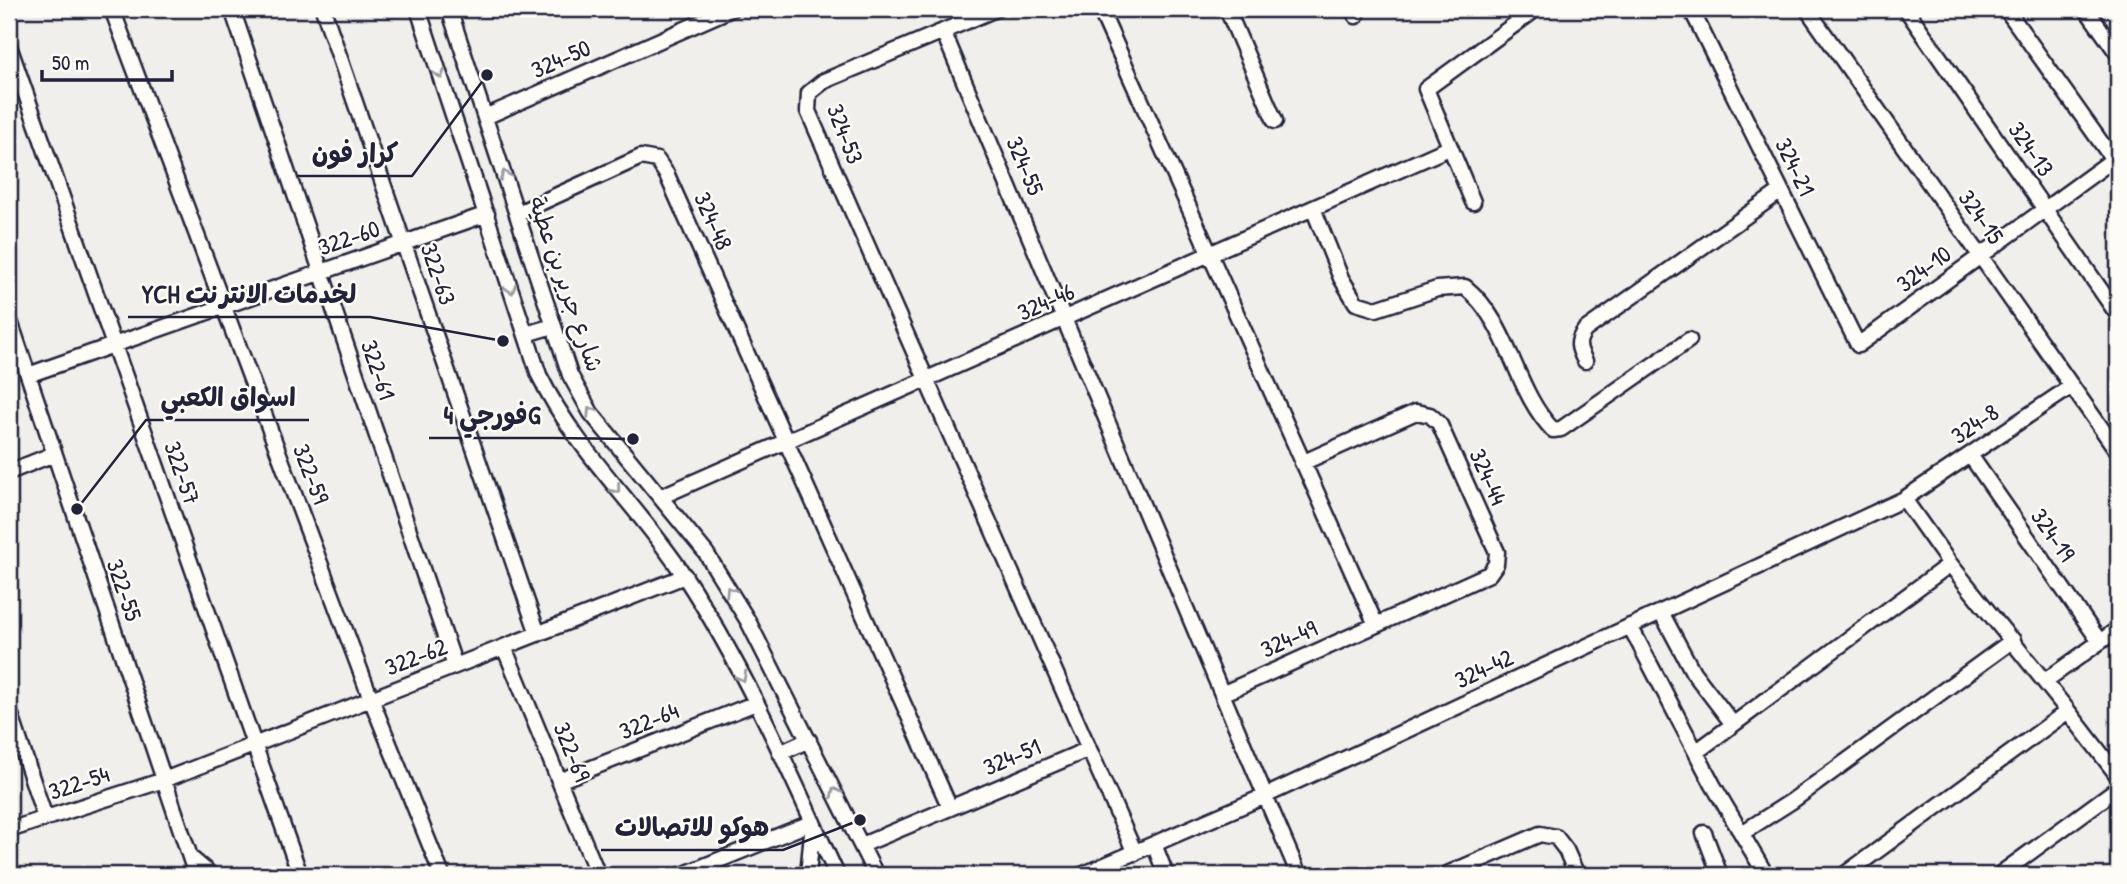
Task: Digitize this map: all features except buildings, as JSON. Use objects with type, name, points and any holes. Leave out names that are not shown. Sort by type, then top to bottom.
[{"type":"street","name":"322-59","points":[[112,9],[371,699],[442,875]]},
{"type":"street","name":"322-61","points":[[232,9],[455,666]]},
{"type":"street","name":"322-63","points":[[323,9],[538,634]]},
{"type":"street","points":[[418,9],[539,375],[575,439],[685,576],[756,703],[838,875]]},
{"type":"street","name":"شارع جرير بن عطية","points":[[449,9],[570,374],[591,413],[706,553],[748,621],[876,875]]},
{"type":"street","name":"324-50","points":[[485,117],[732,9]]},
{"type":"street","name":"324-53","points":[[926,379],[808,111],[809,93],[824,81],[996,9]]},
{"type":"street","points":[[1100,9],[1376,625]]},
{"type":"street","points":[[1227,9],[1275,121]]},
{"type":"street","points":[[1474,202],[1426,89],[1536,9]]},
{"type":"street","name":"324-21","points":[[1691,9],[1858,345]]},
{"type":"street","name":"324-15","points":[[1807,9],[2118,452]]},
{"type":"street","name":"324-13","points":[[1906,9],[2118,316]]},
{"type":"street","points":[[2006,9],[2117,161]]},
{"type":"street","points":[[2087,9],[2118,54]]},
{"type":"street","name":"324-55","points":[[943,31],[1065,318]]},
{"type":"street","name":"322-57","points":[[9,46],[300,875]]},
{"type":"street","name":"324-46","points":[[660,497],[1450,148]]},
{"type":"street","name":"324-48","points":[[518,213],[641,158],[657,160],[667,175],[788,441]]},
{"type":"street","name":"324-10","points":[[1858,345],[2045,209],[2117,161]]},
{"type":"street","points":[[1585,361],[1578,350],[1578,340],[1584,330],[1781,191]]},
{"type":"street","points":[[1313,208],[1341,278],[1356,303],[1376,309],[1437,289],[1465,287],[1484,302],[1538,408],[1553,429],[1561,429],[1689,340]]},
{"type":"street","name":"322-60","points":[[28,375],[487,214]]},
{"type":"street","name":"322-55","points":[[9,318],[196,875]]},
{"type":"street","points":[[1065,318],[1299,875]]},
{"type":"street","points":[[526,334],[553,326]]},
{"type":"street","points":[[926,379],[1135,853]]},
{"type":"street","name":"324-8","points":[[1904,499],[2072,386]]},
{"type":"street","name":"324-44","points":[[1302,463],[1416,412],[1430,415],[1439,423],[1497,552],[1496,564],[1489,574],[1376,625]]},
{"type":"street","points":[[788,441],[950,808]]},
{"type":"street","points":[[9,472],[54,454]]},
{"type":"street","name":"324-19","points":[[1969,455],[2100,642]]},
{"type":"street","points":[[1904,499],[1950,564],[2013,640],[2118,776]]},
{"type":"street","name":"324-42","points":[[1082,875],[1265,796],[1904,499]]},
{"type":"street","points":[[1696,752],[1950,564]]},
{"type":"street","name":"322-62","points":[[164,780],[685,576]]},
{"type":"street","points":[[1661,612],[1693,672],[1732,723]]},
{"type":"street","name":"324-49","points":[[1222,694],[1376,625]]},
{"type":"street","points":[[1630,626],[1696,752],[1766,875]]},
{"type":"street","points":[[2045,681],[2118,629]]},
{"type":"street","points":[[1742,833],[1792,801],[2013,640]]},
{"type":"street","name":"322-69","points":[[504,647],[598,875]]},
{"type":"street","name":"322-64","points":[[559,781],[756,703]]},
{"type":"street","points":[[9,709],[45,818]]},
{"type":"street","points":[[1843,875],[2068,711]]},
{"type":"street","points":[[780,753],[809,740]]},
{"type":"street","name":"324-51","points":[[862,845],[1089,750]]},
{"type":"street","name":"322-54","points":[[9,830],[164,780]]},
{"type":"street","points":[[1999,875],[2118,788]]},
{"type":"street","points":[[682,875],[813,821]]},
{"type":"street","points":[[808,875],[813,821]]},
{"type":"street","points":[[1704,833],[1720,875]]},
{"type":"street","points":[[1445,875],[1540,834],[1556,837],[1566,850],[1577,875]]},
{"type":"street","points":[[1154,844],[1166,875]]},
{"type":"street","points":[[190,857],[211,875]]},
{"type":"place","name":"كرار فون","points":[[487,75]]},
{"type":"place","name":"YCH لخدمات الانترنت","points":[[503,341]]},
{"type":"place","name":"فورجي 4G","points":[[633,439]]},
{"type":"place","name":"اسواق الكعبي","points":[[77,509]]},
{"type":"place","name":"هوكو للاتصالات","points":[[860,820]]}]
